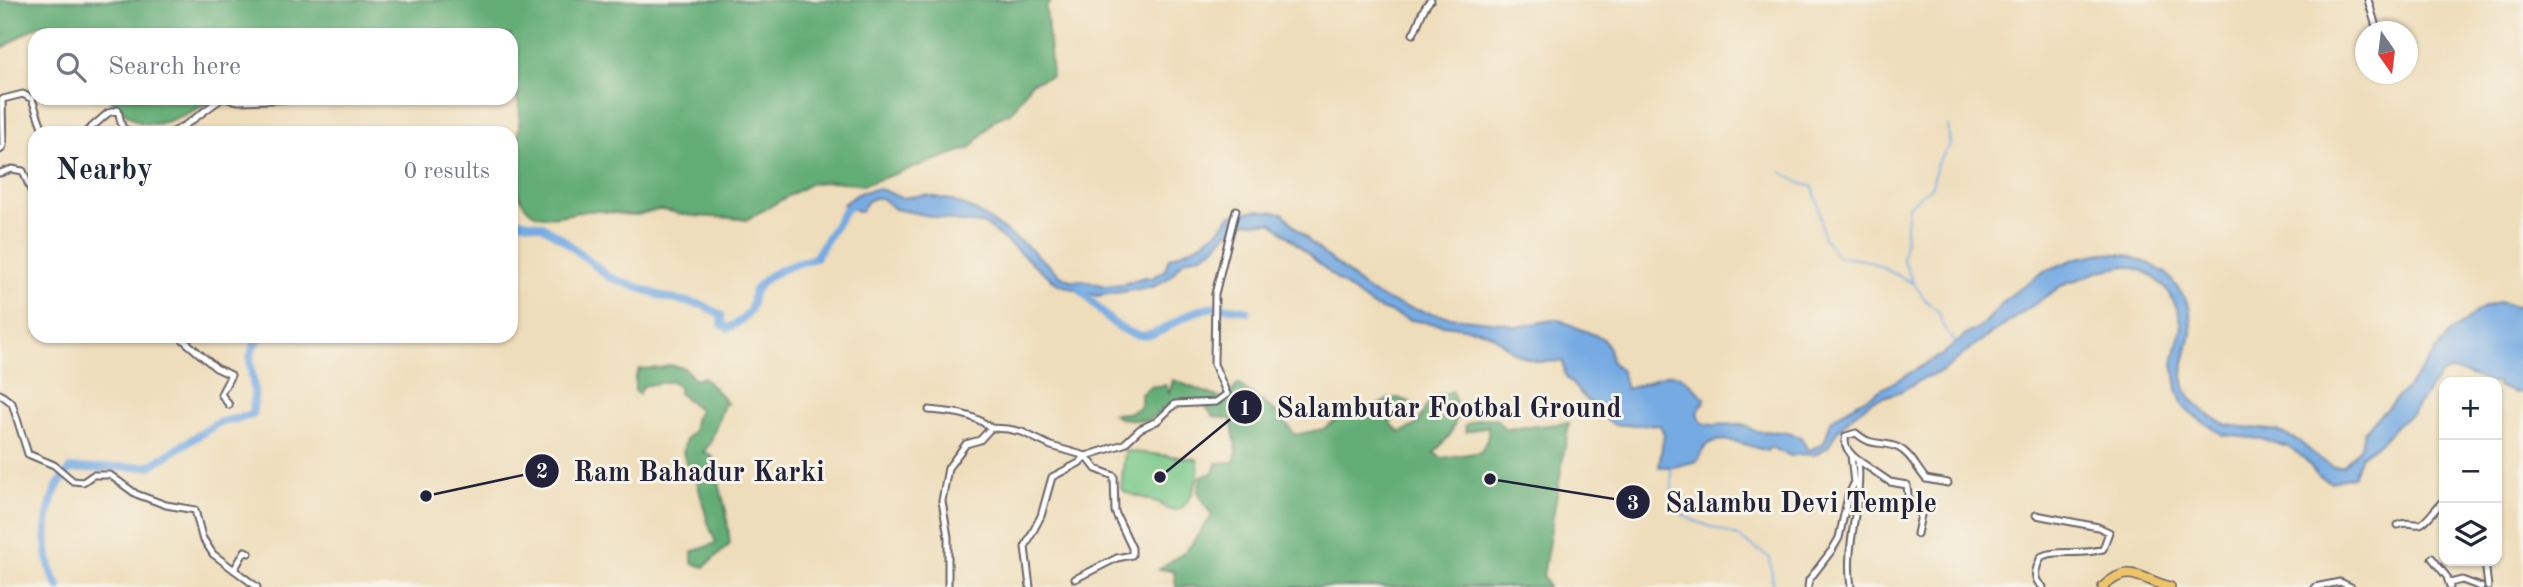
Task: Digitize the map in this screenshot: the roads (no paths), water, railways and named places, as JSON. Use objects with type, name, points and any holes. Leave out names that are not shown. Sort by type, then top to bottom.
[{"type":"main road","points":[[2103,587],[2113,578],[2126,573],[2171,587]]},
{"type":"street","points":[[1413,34],[1424,7],[1431,0]]},
{"type":"street","points":[[2368,0],[2374,21]]},
{"type":"street","points":[[0,150],[3,146],[1,100],[23,94],[28,97]]},
{"type":"street","points":[[34,105],[42,126]]},
{"type":"street","points":[[184,126],[211,105]]},
{"type":"street","points":[[93,126],[108,113],[118,110],[122,126]]},
{"type":"street","points":[[0,173],[12,169],[23,171],[28,183]]},
{"type":"street","points":[[1030,587],[1026,547],[1041,516],[1050,480],[1056,474],[1079,463],[1086,456],[1124,443],[1140,429],[1157,421],[1175,404],[1208,404],[1226,397],[1227,390],[1214,364],[1215,302],[1221,267],[1237,210]]},
{"type":"street","points":[[187,343],[216,368],[231,375],[221,394],[229,405]]},
{"type":"street","points":[[0,394],[12,403],[28,454],[54,465],[73,481],[83,482],[93,475],[110,475],[136,494],[166,505],[195,510],[202,537],[213,554],[257,587]]},
{"type":"street","points":[[929,410],[965,414],[977,418],[991,428],[1017,431],[1051,446],[1086,456],[1096,469],[1114,476],[1115,512],[1132,548],[1132,555],[1117,558],[1076,579]]},
{"type":"street","points":[[948,587],[948,537],[942,501],[948,468],[966,444],[980,440],[991,428]]},
{"type":"street","points":[[1808,587],[1809,580],[1839,538],[1844,509],[1854,484],[1851,455],[1844,438],[1850,433],[1856,433],[1872,444],[1900,448],[1926,478],[1948,484]]},
{"type":"street","points":[[1851,455],[1890,482],[1907,485],[1909,505],[1921,515],[1917,534]]},
{"type":"street","points":[[1851,587],[1848,570],[1855,505],[1860,485],[1858,460]]},
{"type":"street","points":[[2398,525],[2406,521],[2420,524],[2425,522],[2441,503]]},
{"type":"street","points":[[2036,515],[2098,527],[2109,532],[2103,549],[2091,554],[2051,553],[2041,557],[2035,569],[2036,578],[2043,587]]},
{"type":"street","points":[[231,568],[246,551],[249,554]]},
{"type":"street","points":[[2432,558],[2450,585],[2462,580],[2481,587]]},
{"type":"street","points":[[2485,566],[2488,587]]},
{"type":"street","points":[[2315,587],[2340,582],[2351,587]]},
{"type":"water","points":[[875,189],[901,198],[925,195],[950,200],[976,211],[1028,247],[1060,275],[1072,281],[1084,280],[1105,286],[1144,277],[1152,278],[1165,270],[1169,258],[1199,245],[1218,231],[1231,215],[1258,210],[1283,213],[1319,250],[1364,288],[1382,298],[1434,314],[1517,327],[1557,319],[1602,338],[1609,348],[1612,362],[1622,372],[1626,389],[1668,374],[1676,375],[1684,378],[1705,399],[1697,413],[1702,423],[1741,424],[1755,431],[1784,432],[1801,437],[1810,450],[1824,443],[1831,421],[1845,410],[1943,354],[1984,324],[2007,298],[2043,272],[2077,258],[2103,253],[2127,255],[2150,264],[2167,274],[2184,297],[2190,310],[2191,333],[2184,363],[2185,387],[2191,399],[2206,413],[2226,425],[2278,431],[2299,441],[2334,467],[2343,466],[2361,447],[2364,431],[2409,386],[2449,334],[2480,309],[2497,302],[2523,307],[2523,392],[2516,393],[2502,388],[2502,377],[2475,377],[2448,371],[2440,375],[2412,414],[2361,456],[2353,477],[2331,482],[2318,476],[2304,458],[2288,447],[2261,439],[2223,435],[2183,406],[2173,362],[2182,326],[2178,310],[2169,292],[2155,278],[2141,270],[2125,266],[2100,271],[2061,286],[1975,345],[1943,371],[1872,401],[1837,431],[1828,447],[1814,455],[1791,456],[1770,447],[1767,451],[1719,440],[1706,446],[1697,461],[1673,467],[1659,467],[1664,434],[1660,425],[1615,425],[1601,416],[1565,376],[1563,361],[1539,362],[1515,353],[1492,335],[1478,330],[1410,320],[1371,305],[1339,281],[1273,223],[1249,222],[1239,225],[1238,229],[1228,232],[1214,248],[1184,260],[1170,277],[1153,287],[1097,296],[1058,284],[985,224],[960,222],[895,209],[881,198],[868,201],[860,212],[843,204],[859,193]]},
{"type":"waterway","points":[[1948,126],[1950,145],[1937,163],[1932,186],[1908,206],[1903,259],[1913,283],[1928,303],[1939,312],[1943,327],[1956,343]]},
{"type":"waterway","points":[[1782,172],[1813,187],[1823,236],[1837,256],[1869,261],[1913,283]]},
{"type":"waterway","points":[[518,221],[542,226],[609,277],[667,298],[703,305],[721,315],[722,325],[728,328],[746,316],[751,309],[755,291],[768,277],[815,258],[845,210],[856,203]]},
{"type":"waterway","points":[[1077,285],[1111,321],[1138,335],[1159,332],[1204,309],[1221,307],[1247,311]]},
{"type":"waterway","points":[[59,587],[53,577],[47,551],[47,524],[52,498],[70,469],[150,466],[218,423],[252,415],[254,394],[250,362],[255,343]]},
{"type":"waterway","points":[[1671,466],[1673,509],[1692,520],[1737,536],[1770,558],[1773,587]]},
{"type":"place","name":"Salambutar Footbal Ground","points":[[1160,477]]},
{"type":"place","name":"Salambu Devi Temple","points":[[1490,479]]},
{"type":"place","name":"Ram Bahadur Karki","points":[[426,496]]}]
